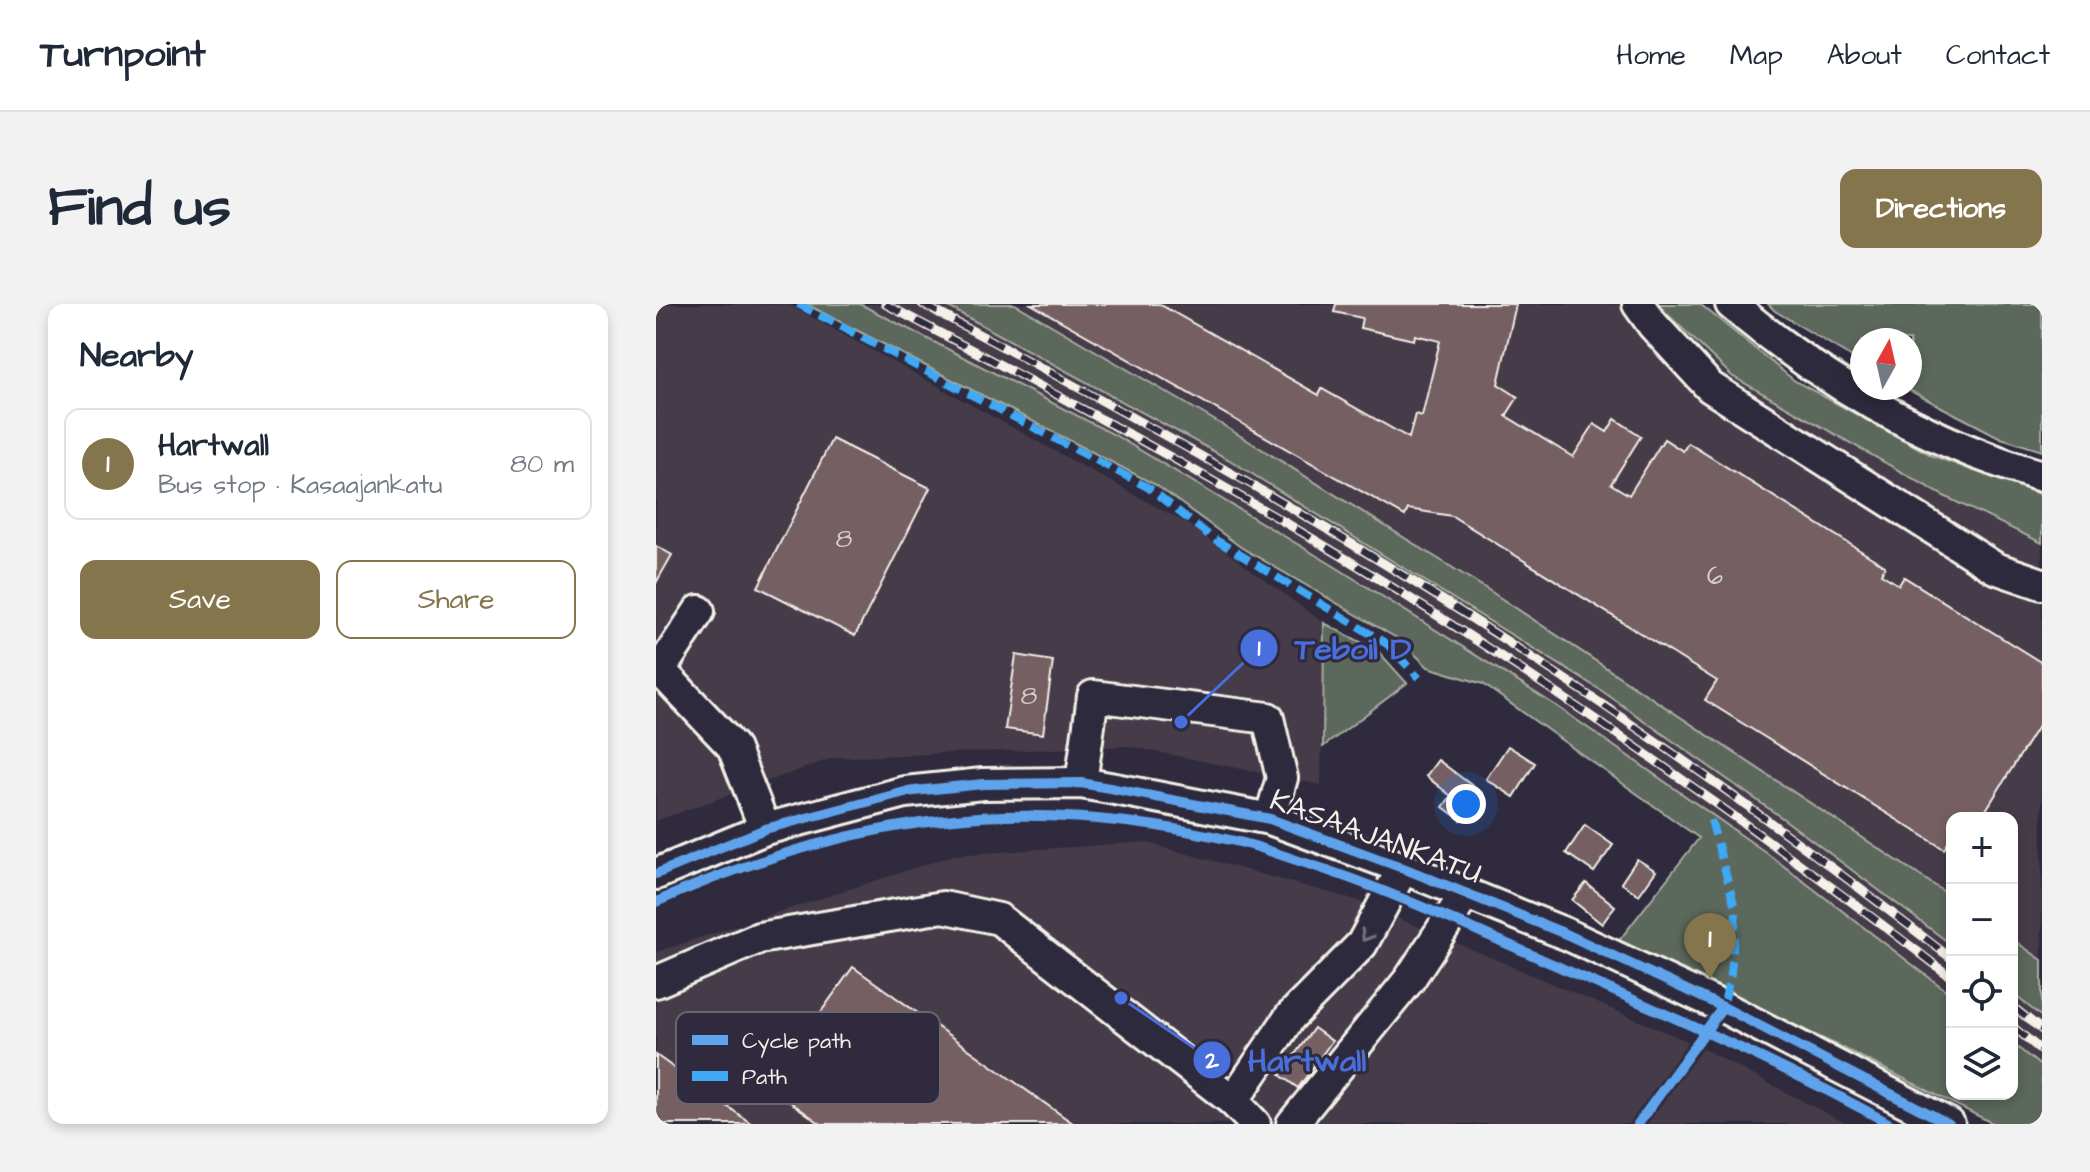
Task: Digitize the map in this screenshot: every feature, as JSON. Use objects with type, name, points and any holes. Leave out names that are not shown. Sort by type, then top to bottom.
[{"type":"street","points":[[1638,304],[1653,325],[1710,387],[1995,568],[2042,584]]},
{"type":"street","points":[[1731,304],[1804,362],[1868,403],[1953,444],[2042,476]]},
{"type":"street","points":[[699,611],[658,672],[733,747],[765,829]]},
{"type":"street","points":[[1081,783],[1093,696],[1268,718],[1282,778],[1270,819]]},
{"type":"street","name":"KASAAJANKATU","points":[[656,874],[765,829],[905,792],[983,784],[1081,783],[1270,819],[1403,868],[1566,934],[1723,1007],[1949,1124]]},
{"type":"street","points":[[1233,1101],[1290,1017],[1362,944],[1403,868]]},
{"type":"street","points":[[1292,1124],[1409,980],[1466,893]]},
{"type":"street","points":[[656,982],[759,938],[943,907],[999,919],[1233,1101],[1255,1124]]},
{"type":"shaded area","points":[[656,304],[788,304],[1186,523],[1324,623],[1321,785],[1127,746],[833,758],[656,821]]},
{"type":"shaded area","points":[[860,304],[943,304],[1228,459],[1602,691],[1785,820],[1946,941],[1946,990],[1764,851],[1558,707],[1334,566]]},
{"type":"shaded area","points":[[1015,304],[1657,304],[1732,376],[1936,492],[2042,543],[2042,960],[2018,943],[2018,812],[1946,812],[1946,893],[1490,591],[1226,427]]},
{"type":"shaded area","points":[[1144,842],[1356,900],[1694,1044],[1847,1124],[656,1124],[656,952],[954,855]]},
{"type":"shaded area","points":[[2018,998],[2042,1017],[2042,1067],[2018,1048]]},
{"type":"green space","points":[[806,304],[860,304],[1113,434],[1334,566],[1558,707],[1764,851],[1946,990],[1946,1100],[1618,942],[1699,838],[1483,684],[1428,667],[1400,640],[1242,548],[1156,485]]},
{"type":"green space","points":[[943,304],[1015,304],[1226,427],[1490,591],[1946,893],[1946,941],[1785,820],[1602,691],[1228,459]]},
{"type":"green space","points":[[1657,304],[1700,304],[1795,381],[1933,456],[2042,495],[2042,543],[1944,496],[1732,376]]},
{"type":"green space","points":[[1768,304],[2042,304],[2042,451],[2001,438],[1922,397],[1922,328],[1850,328],[1850,356]]},
{"type":"green space","points":[[1324,623],[1378,651],[1407,683],[1323,747]]},
{"type":"green space","points":[[2018,943],[2042,960],[2042,1017],[2018,998]]},
{"type":"green space","points":[[2018,1048],[2042,1067],[2042,1124],[1994,1124],[1946,1100],[2018,1100]]},
{"type":"building","points":[[1031,304],[1159,304],[1319,395],[1322,389],[1409,438],[1415,414],[1422,416],[1440,341],[1415,335],[1414,340],[1360,328],[1362,318],[1334,312],[1336,304],[1516,304],[1498,384],[1518,397],[1506,416],[1573,457],[1594,424],[1607,432],[1615,419],[1641,436],[1611,484],[1629,495],[1664,439],[1683,451],[1688,443],[1885,566],[1881,574],[1899,585],[1904,577],[2042,663],[2042,720],[1985,812],[1946,812],[1944,849],[1705,700],[1717,681],[1452,516],[1408,509],[1405,516]]},
{"type":"building","points":[[832,439],[930,488],[855,636],[758,587]]},
{"type":"building","points":[[656,546],[672,555],[656,583]]},
{"type":"building","points":[[1016,655],[1053,661],[1043,734],[1005,729]]},
{"type":"building","points":[[1508,746],[1535,763],[1514,797],[1486,779]]},
{"type":"building","points":[[1438,760],[1482,793],[1461,820],[1443,807],[1451,796],[1426,776]]},
{"type":"building","points":[[1585,825],[1613,845],[1594,872],[1566,853]]},
{"type":"building","points":[[1637,859],[1656,871],[1639,895],[1621,883]]},
{"type":"building","points":[[1586,883],[1615,906],[1602,924],[1572,900]]},
{"type":"building","points":[[853,967],[916,1012],[821,1012]]},
{"type":"building","points":[[1314,1028],[1332,1041],[1298,1088],[1280,1075]]},
{"type":"building","points":[[940,1029],[1074,1124],[821,1124],[793,1104],[940,1104]]},
{"type":"building","points":[[656,1055],[676,1069],[676,1104],[724,1104],[752,1124],[656,1124]]},
{"type":"railway","points":[[885,304],[1232,492],[1456,627],[1682,779],[1946,973]]},
{"type":"railway","points":[[922,304],[1197,454],[1460,611],[1710,779],[1948,956]]},
{"type":"railway","points":[[2018,1011],[2042,1030]]},
{"type":"railway","points":[[2014,1028],[2042,1051]]},
{"type":"marked path","points":[[798,304],[1149,488],[1211,537],[1387,644],[1419,678]]},
{"type":"marked path","points":[[1711,820],[1736,911],[1731,973],[1723,1007]]},
{"type":"cycle path","points":[[656,874],[765,829],[905,792],[983,784],[1081,783],[1115,789],[1270,819],[1403,868],[1566,934],[1723,1007],[1949,1124]]},
{"type":"cycle path","points":[[656,902],[801,848],[872,831],[942,820],[1013,816],[1086,818],[1161,827],[1253,846],[1395,896],[1726,1041],[1890,1124]]},
{"type":"cycle path","points":[[1638,1124],[1723,1007]]},
{"type":"place","name":"Teboil D","points":[[1181,722]]},
{"type":"place","name":"Hartwall","points":[[1710,979]]},
{"type":"place","name":"Hartwall","points":[[1121,998]]}]
